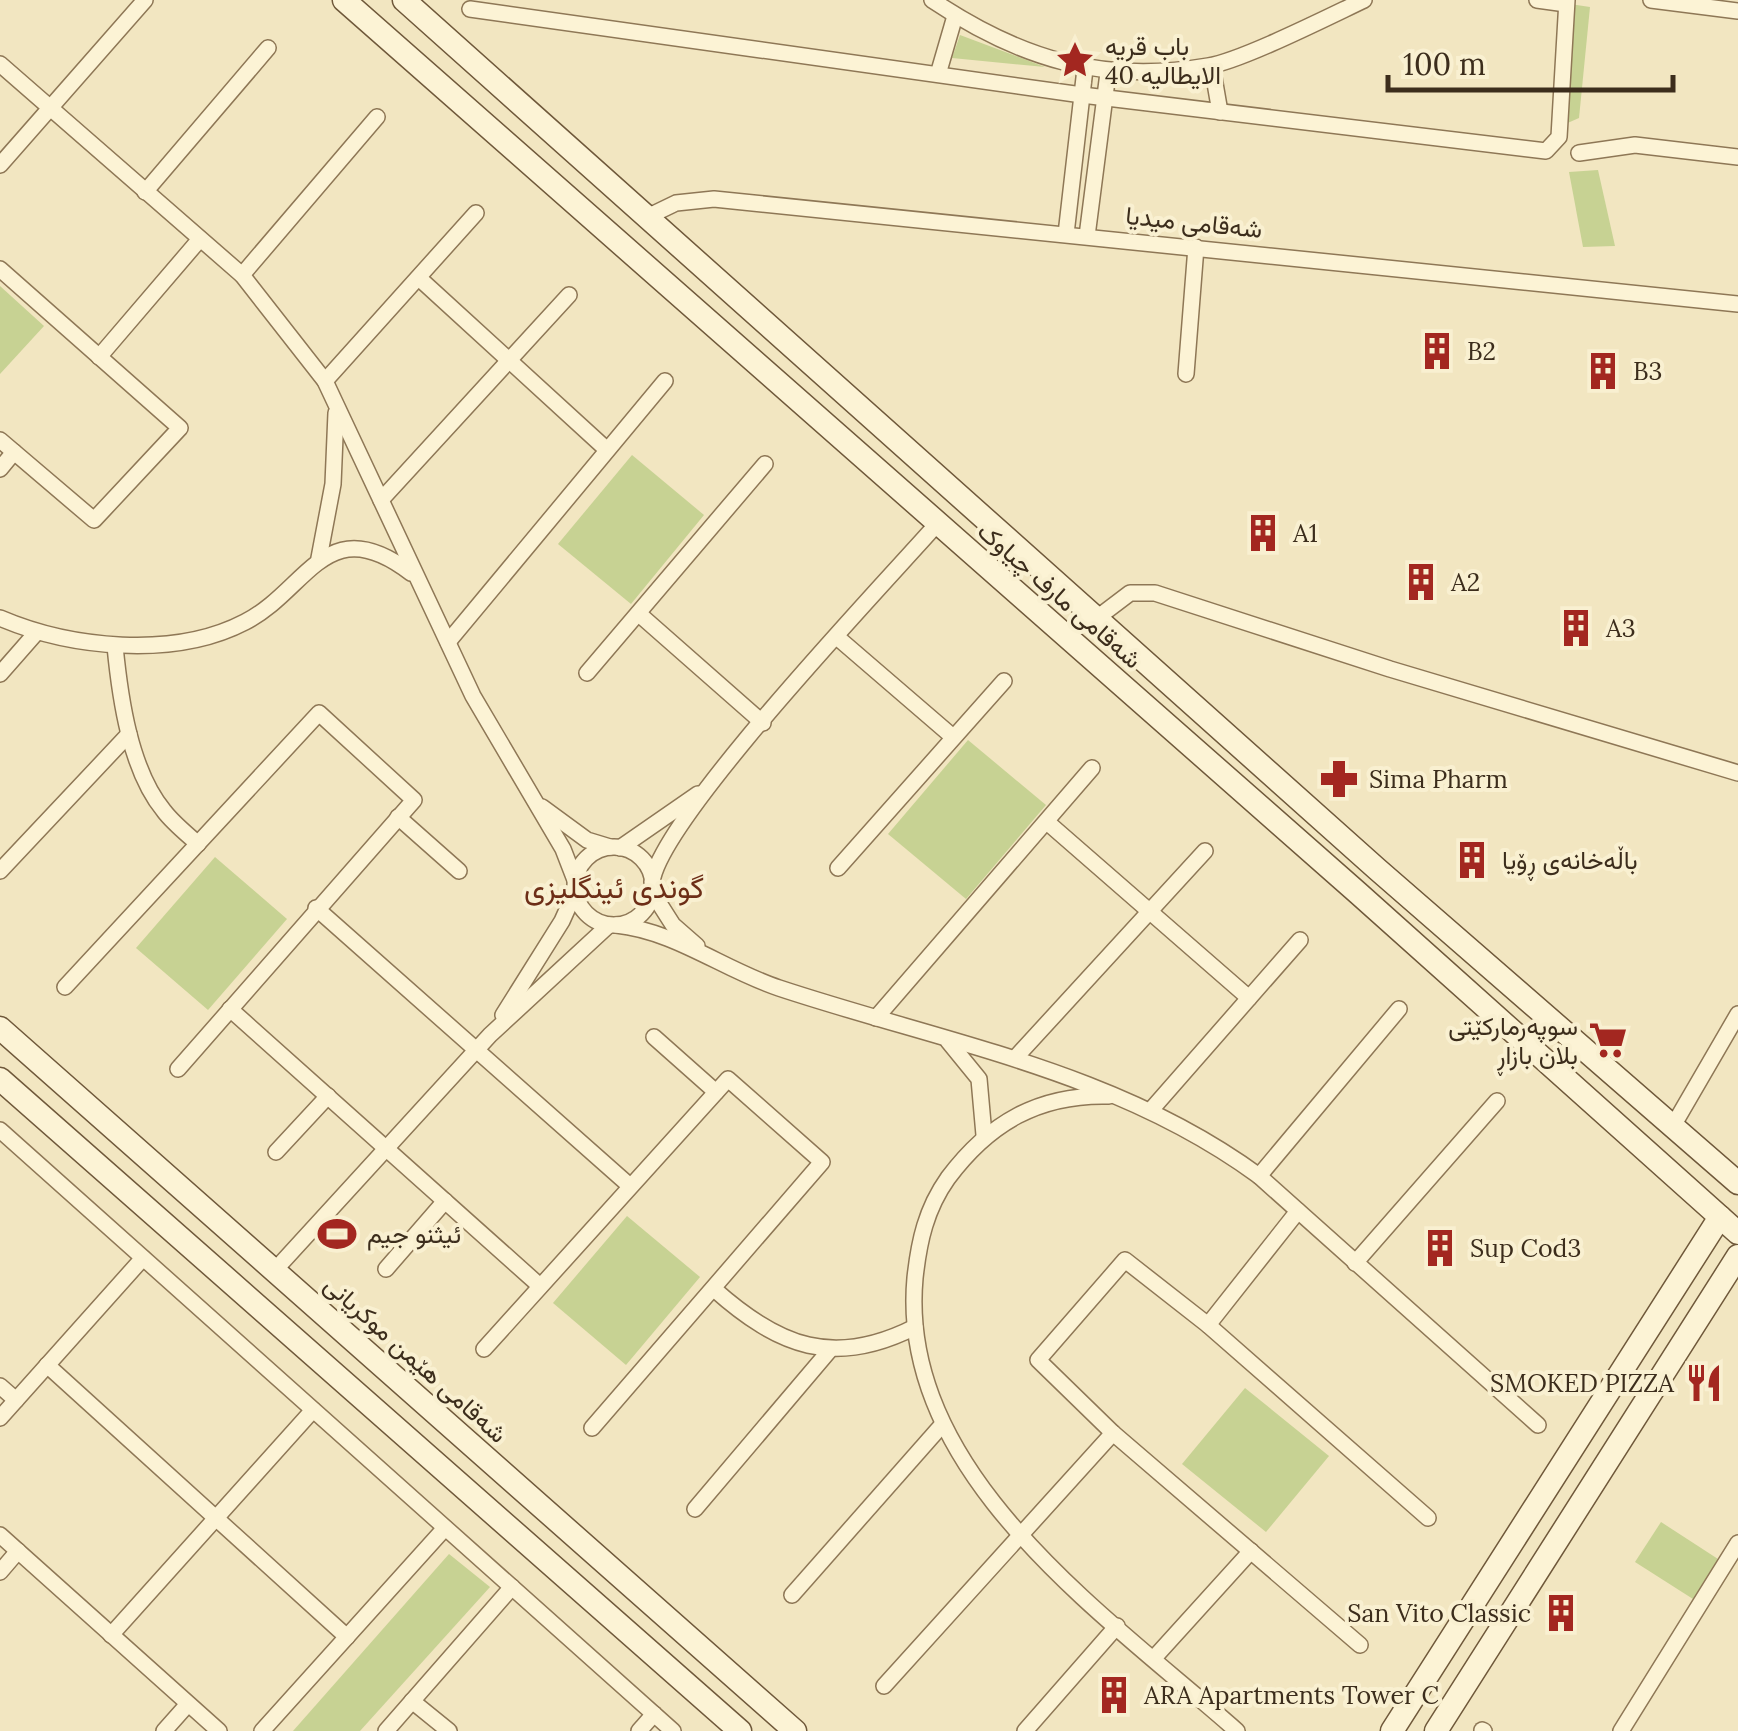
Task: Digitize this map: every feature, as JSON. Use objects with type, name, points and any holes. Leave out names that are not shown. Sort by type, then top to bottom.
[{"type":"street","points":[[0,165],[145,0]]},
{"type":"street","name":"شەقامی مارف چیاوک","points":[[344,0],[1358,892],[1738,1233]]},
{"type":"street","points":[[932,0],[955,16],[1026,51],[1108,73],[1212,66],[1364,0]]},
{"type":"street","points":[[470,9],[1082,95],[1546,151],[1559,137],[1567,2],[1537,0]]},
{"type":"street","points":[[1651,0],[1738,10]]},
{"type":"street","name":"شەقامی مارف چیاوک","points":[[410,2],[1378,870],[1738,1183]]},
{"type":"street","points":[[939,72],[955,16]]},
{"type":"street","points":[[145,192],[268,48]]},
{"type":"street","points":[[0,64],[242,275],[325,381],[472,696],[567,856],[585,913],[612,925],[656,933],[768,984],[1017,1056],[1151,1110],[1212,1141],[1260,1176],[1538,1425]]},
{"type":"street","points":[[1212,66],[1220,112]]},
{"type":"street","points":[[1066,234],[1084,69]]},
{"type":"street","points":[[1088,236],[1108,73]]},
{"type":"street","points":[[242,275],[376,117]]},
{"type":"street","points":[[1579,153],[1634,145],[1738,157]]},
{"type":"street","name":"شەقامی میدیا","points":[[647,216],[676,203],[714,199],[1738,304]]},
{"type":"street","points":[[325,381],[476,212]]},
{"type":"street","points":[[99,357],[200,239]]},
{"type":"street","points":[[1186,374],[1196,247]]},
{"type":"street","points":[[0,269],[180,428],[94,520],[0,440]]},
{"type":"street","points":[[420,279],[606,449]]},
{"type":"street","points":[[382,500],[569,295]]},
{"type":"street","points":[[805,409],[831,380]]},
{"type":"street","points":[[448,642],[665,381]]},
{"type":"street","points":[[319,558],[333,484],[336,409]]},
{"type":"street","points":[[0,468],[14,452]]},
{"type":"street","points":[[587,673],[765,464]]},
{"type":"street","points":[[275,1270],[490,1035],[612,925],[641,914],[660,858],[709,786],[937,524]]},
{"type":"street","points":[[0,618],[36,633],[115,646],[198,636],[244,623],[286,593],[319,558],[344,550],[370,551],[394,560],[414,576]]},
{"type":"street","points":[[1097,618],[1130,594],[1156,593],[1390,669],[1738,773]]},
{"type":"street","points":[[639,614],[764,724]]},
{"type":"street","points":[[0,674],[36,633]]},
{"type":"street","points":[[838,638],[952,737]]},
{"type":"street","points":[[115,646],[129,734],[162,810],[198,844]]},
{"type":"street","points":[[838,868],[1004,681]]},
{"type":"street","points":[[65,988],[319,713],[414,800],[178,1069]]},
{"type":"street","points":[[0,871],[129,734]]},
{"type":"street","points":[[876,1018],[1092,768]]},
{"type":"street","points":[[490,1035],[562,922],[584,861],[615,848],[709,786]]},
{"type":"street","points":[[534,802],[580,836],[638,856],[674,925],[716,961]]},
{"type":"street","points":[[398,817],[459,871]]},
{"type":"street","points":[[1047,822],[1249,998]]},
{"type":"street","points":[[1017,1056],[1205,851]]},
{"type":"street","points":[[1358,892],[1378,870]]},
{"type":"street","points":[[316,908],[630,1186]]},
{"type":"street","points":[[1151,1110],[1300,940]]},
{"type":"street","points":[[230,1009],[540,1286]]},
{"type":"street","points":[[1260,1176],[1398,1009]]},
{"type":"street","points":[[1673,1126],[1738,1014]]},
{"type":"street","name":"شەقامی هێمن موکریانی","points":[[0,1028],[795,1731]]},
{"type":"street","points":[[654,1036],[716,1092]]},
{"type":"street","points":[[944,1037],[958,1049],[979,1080],[984,1135]]},
{"type":"street","points":[[0,1079],[740,1731]]},
{"type":"street","points":[[484,1349],[728,1079],[822,1162],[592,1428]]},
{"type":"street","points":[[276,1152],[328,1096]]},
{"type":"street","points":[[1118,1096],[1046,1102],[984,1135],[928,1210],[917,1256],[915,1326],[942,1425],[983,1493],[1021,1537],[1237,1731]]},
{"type":"street","points":[[1355,1263],[1497,1102]]},
{"type":"street","points":[[0,1130],[673,1731]]},
{"type":"street","points":[[386,1269],[445,1201]]},
{"type":"street","points":[[1208,1325],[1298,1212]]},
{"type":"street","points":[[1392,1731],[1720,1217]]},
{"type":"street","points":[[1436,1731],[1732,1266],[1700,1250]]},
{"type":"street","points":[[0,1418],[143,1258]]},
{"type":"street","points":[[1360,1646],[1113,1433],[1038,1360],[1125,1260],[1208,1325],[1428,1518]]},
{"type":"street","points":[[714,1290],[744,1316],[829,1351],[891,1339],[915,1326]]},
{"type":"street","points":[[695,1510],[829,1351]]},
{"type":"street","points":[[47,1365],[347,1637]]},
{"type":"street","points":[[0,1386],[16,1400]]},
{"type":"street","points":[[111,1635],[313,1410]]},
{"type":"street","points":[[792,1595],[942,1425]]},
{"type":"street","points":[[884,1686],[1113,1433]]},
{"type":"street","points":[[262,1731],[445,1528]]},
{"type":"street","points":[[0,1535],[219,1731]]},
{"type":"street","points":[[1621,1731],[1738,1543]]},
{"type":"street","points":[[0,1572],[18,1551]]},
{"type":"street","points":[[1154,1658],[1250,1552]]},
{"type":"street","points":[[386,1731],[512,1587]]},
{"type":"street","points":[[644,1645],[666,1618]]},
{"type":"street","points":[[1025,1731],[1117,1626]]},
{"type":"street","points":[[412,1701],[449,1731]]},
{"type":"street","points":[[164,1731],[188,1704]]},
{"type":"street","points":[[639,1731],[654,1714]]},
{"type":"green space","points":[[1570,4],[1590,7],[1579,118],[1563,125]]},
{"type":"green space","points":[[960,35],[1045,67],[952,58]]},
{"type":"green space","points":[[1598,170],[1615,246],[1583,247],[1569,172]]},
{"type":"green space","points":[[0,286],[44,326],[0,374]]},
{"type":"green space","points":[[632,455],[704,515],[631,604],[558,544]]},
{"type":"green space","points":[[968,740],[1046,805],[966,899],[888,834]]},
{"type":"green space","points":[[215,857],[287,919],[208,1010],[136,948]]},
{"type":"green space","points":[[627,1216],[700,1277],[626,1365],[553,1303]]},
{"type":"green space","points":[[1245,1388],[1329,1456],[1266,1532],[1182,1464]]},
{"type":"green space","points":[[1661,1522],[1718,1559],[1693,1599],[1635,1562]]},
{"type":"green space","points":[[449,1554],[490,1587],[360,1731],[293,1731]]},
{"type":"place","name":"باب قريه الايطاليه 40","points":[[1075,60]]},
{"type":"place","name":"B2","points":[[1437,351]]},
{"type":"place","name":"B3","points":[[1603,371]]},
{"type":"place","name":"A1","points":[[1263,533]]},
{"type":"place","name":"A2","points":[[1421,582]]},
{"type":"place","name":"A3","points":[[1576,628]]},
{"type":"place","name":"Sima Pharm","points":[[1339,779]]},
{"type":"place","name":"باڵەخانەی ڕۆیا","points":[[1472,860]]},
{"type":"place","name":"سوپەرمارکێتی بلان بازاڕ","points":[[1608,1040]]},
{"type":"place","name":"ئيثنو جيم","points":[[337,1234]]},
{"type":"place","name":"Sup Cod3","points":[[1440,1248]]},
{"type":"place","name":"SMOKED PIZZA","points":[[1704,1383]]},
{"type":"place","name":"San Vito Classic","points":[[1561,1613]]},
{"type":"place","name":"ARA Apartments Tower C","points":[[1114,1695]]},
{"type":"district","name":"گوندی ئینگلیزی","points":[[614,887]]}]
